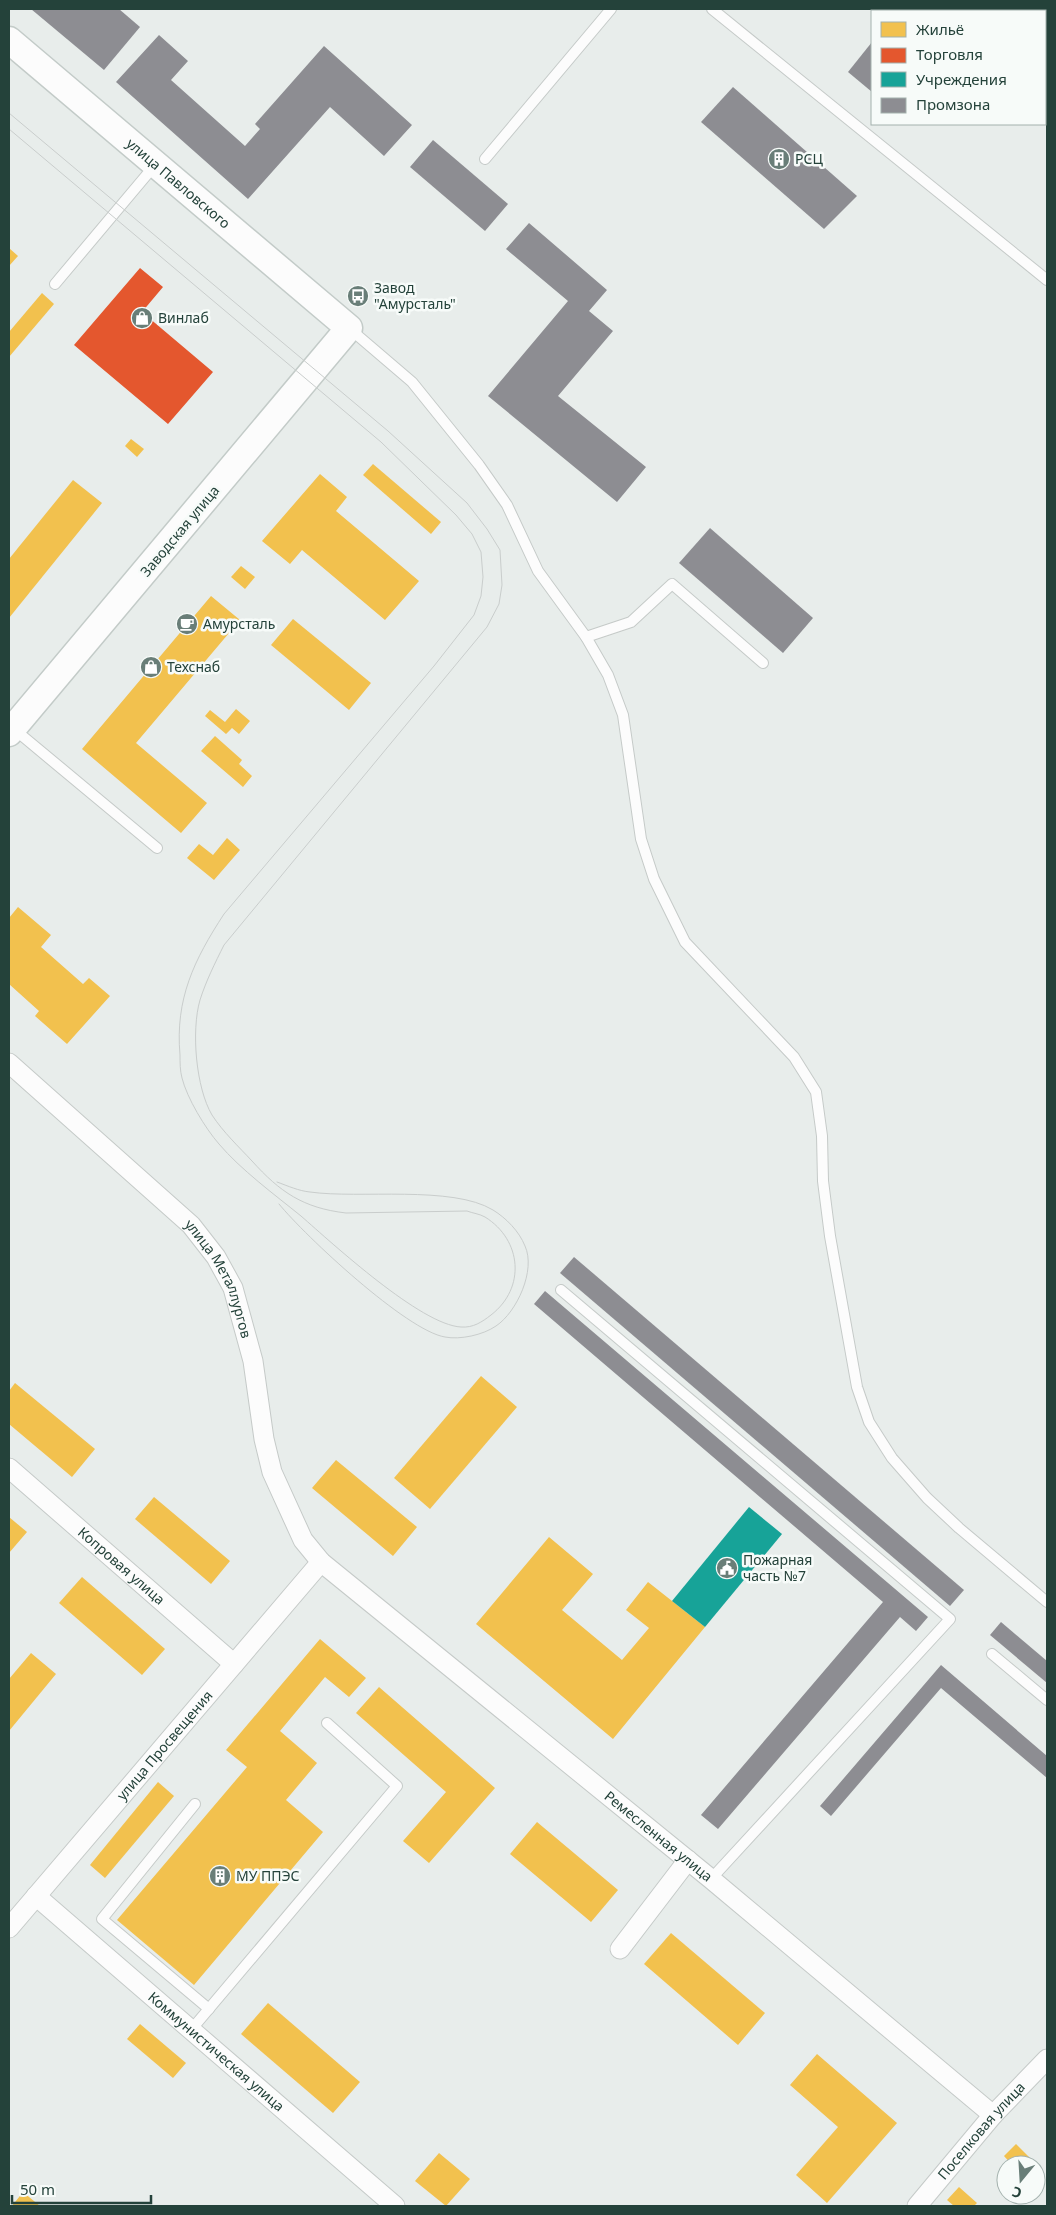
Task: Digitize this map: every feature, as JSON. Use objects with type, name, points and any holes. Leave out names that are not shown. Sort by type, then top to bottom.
[{"type":"street","name":"улица Павловского","points":[[9,40],[349,328]]},
{"type":"street","name":"Заводская улица","points":[[11,731],[349,328]]},
{"type":"street","name":"улица Металлургов","points":[[9,1063],[191,1226],[216,1257],[232,1288],[245,1328],[253,1361],[264,1439],[272,1472],[303,1540],[321,1562]]},
{"type":"street","name":"Копровая улица","points":[[9,1468],[234,1664]]},
{"type":"street","name":"улица Просвещения","points":[[9,1928],[321,1562]]},
{"type":"street","name":"Ремесленная улица","points":[[321,1562],[688,1860],[993,2114]]},
{"type":"street","points":[[620,1949],[688,1860]]},
{"type":"street","name":"Коммунистическая улица","points":[[36,1896],[395,2206]]},
{"type":"street","name":"Поселковая улица","points":[[917,2206],[993,2114],[1047,2059]]},
{"type":"lane","points":[[485,159],[611,9]]},
{"type":"lane","points":[[712,9],[1047,280]]},
{"type":"lane","points":[[54,284],[155,164]]},
{"type":"lane","points":[[349,328],[412,382],[479,465],[507,506],[538,571],[586,637],[608,675],[623,714],[641,839],[654,879],[685,942],[794,1057],[816,1092],[822,1136],[823,1181],[830,1236],[858,1386],[869,1422],[892,1458],[927,1498],[959,1528],[1047,1602]]},
{"type":"lane","points":[[586,637],[631,622],[672,584],[763,663]]},
{"type":"lane","points":[[11,731],[157,848]]},
{"type":"lane","points":[[561,1290],[950,1619],[711,1879]]},
{"type":"lane","points":[[992,1654],[1047,1700]]},
{"type":"lane","points":[[191,2030],[398,1786],[326,1723]]},
{"type":"lane","points":[[195,1804],[102,1919],[209,2009]]},
{"type":"building: Жильё","points":[[9,248],[18,256],[9,266]]},
{"type":"building: Жильё","points":[[42,293],[54,304],[9,357],[9,332]]},
{"type":"building: Жильё","points":[[131,439],[144,449],[137,457],[125,446]]},
{"type":"building: Жильё","points":[[373,464],[441,522],[431,534],[363,475]]},
{"type":"building: Жильё","points":[[320,474],[347,497],[336,511],[419,581],[385,620],[302,550],[290,564],[262,541]]},
{"type":"building: Жильё","points":[[73,480],[102,503],[9,618],[9,559]]},
{"type":"building: Жильё","points":[[241,566],[255,577],[245,589],[231,577]]},
{"type":"building: Жильё","points":[[211,596],[240,620],[136,743],[207,803],[181,833],[82,749]]},
{"type":"building: Жильё","points":[[293,619],[371,683],[349,710],[271,645]]},
{"type":"building: Жильё","points":[[236,709],[250,721],[239,734],[232,728],[226,734],[205,716],[210,710],[225,722]]},
{"type":"building: Жильё","points":[[215,736],[242,760],[239,764],[252,776],[243,787],[201,751]]},
{"type":"building: Жильё","points":[[227,838],[240,850],[214,880],[187,858],[199,844],[213,855]]},
{"type":"building: Жильё","points":[[18,907],[51,935],[41,947],[83,984],[89,978],[110,996],[67,1044],[35,1016],[39,1011],[9,984],[9,918]]},
{"type":"building: Жильё","points":[[481,1376],[517,1407],[430,1509],[394,1478]]},
{"type":"building: Жильё","points":[[15,1383],[95,1449],[72,1477],[9,1424],[9,1391]]},
{"type":"building: Жильё","points":[[336,1460],[417,1527],[393,1556],[312,1488]]},
{"type":"building: Жильё","points":[[154,1497],[230,1561],[211,1584],[135,1519]]},
{"type":"building: Жильё","points":[[9,1517],[27,1532],[9,1553]]},
{"type":"building: Жильё","points":[[549,1537],[593,1574],[562,1610],[622,1660],[649,1628],[626,1610],[648,1582],[705,1627],[613,1739],[476,1624]]},
{"type":"building: Жильё","points":[[82,1577],[165,1649],[142,1675],[59,1603]]},
{"type":"building: Жильё","name":"МУ ППЭС","points":[[320,1639],[366,1678],[349,1697],[325,1677],[280,1731],[317,1763],[286,1800],[323,1832],[194,1985],[117,1920],[247,1767],[226,1750]]},
{"type":"building: Жильё","points":[[31,1653],[56,1674],[9,1731],[9,1679]]},
{"type":"building: Жильё","points":[[379,1687],[495,1788],[429,1863],[403,1841],[446,1792],[356,1713]]},
{"type":"building: Жильё","points":[[158,1782],[174,1796],[105,1878],[90,1865]]},
{"type":"building: Жильё","points":[[537,1822],[618,1890],[591,1922],[510,1854]]},
{"type":"building: Жильё","points":[[671,1933],[765,2013],[738,2045],[644,1964]]},
{"type":"building: Жильё","points":[[268,2003],[360,2082],[333,2113],[241,2034]]},
{"type":"building: Жильё","points":[[140,2024],[186,2063],[173,2078],[127,2039]]},
{"type":"building: Жильё","points":[[817,2054],[897,2123],[827,2203],[796,2175],[838,2127],[790,2085]]},
{"type":"building: Жильё","points":[[1016,2144],[1027,2155],[1005,2155]]},
{"type":"building: Жильё","points":[[439,2153],[470,2179],[446,2206],[415,2181]]},
{"type":"building: Жильё","points":[[959,2187],[977,2203],[974,2206],[954,2206],[947,2200]]},
{"type":"building: Жильё","points":[[23,2192],[40,2206],[12,2206]]},
{"type":"building: Торговля","points":[[140,268],[163,287],[142,312],[213,372],[168,424],[74,345]]},
{"type":"building: Учреждения","name":"Пожарная часть №7","points":[[749,1507],[782,1534],[705,1627],[672,1601]]},
{"type":"building: Промзона","points":[[31,9],[119,9],[140,27],[104,70]]},
{"type":"building: Промзона","points":[[952,9],[1047,9],[1047,92],[1046,10]]},
{"type":"building: Промзона","points":[[159,35],[188,61],[171,80],[245,146],[260,129],[255,124],[324,46],[412,125],[384,156],[330,107],[248,199],[116,82]]},
{"type":"building: Промзона","points":[[871,43],[871,91],[848,72]]},
{"type":"building: Промзона","name":"РСЦ","points":[[733,87],[857,196],[824,229],[701,122]]},
{"type":"building: Промзона","points":[[433,140],[508,204],[485,231],[410,167]]},
{"type":"building: Промзона","points":[[529,223],[607,290],[589,311],[613,331],[558,396],[646,467],[617,502],[488,396],[568,301],[506,249]]},
{"type":"building: Промзона","points":[[710,528],[813,618],[783,653],[679,563]]},
{"type":"building: Промзона","points":[[574,1257],[964,1590],[950,1606],[560,1273]]},
{"type":"building: Промзона","points":[[545,1291],[928,1617],[916,1631],[900,1617],[718,1829],[701,1815],[883,1602],[534,1304]]},
{"type":"building: Промзона","points":[[1001,1622],[1047,1661],[1047,1683],[990,1635]]},
{"type":"building: Промзона","points":[[941,1665],[1047,1756],[1047,1778],[941,1688],[831,1816],[820,1806]]},
{"type":"tram line","points":[[9,113],[388,431],[467,503],[500,550],[502,585],[499,604],[487,627],[224,945],[202,993],[196,1027],[199,1075],[202,1090],[212,1115],[262,1172],[272,1182],[293,1197],[317,1207],[346,1213],[467,1211],[485,1217],[497,1227],[506,1238],[512,1251],[515,1264],[514,1278],[510,1292],[502,1304],[488,1318],[481,1322],[461,1327],[444,1323],[424,1313],[355,1263],[237,1163],[208,1130],[184,1086],[181,1072],[179,1035],[184,998],[189,981],[204,948],[224,914],[434,666],[474,615],[481,596],[483,577],[481,552],[472,534],[456,515],[381,442],[9,129]]},
{"type":"tram line","points":[[277,1182],[310,1192],[430,1195],[475,1202],[503,1217],[519,1235],[528,1256],[528,1267],[523,1290],[511,1311],[496,1326],[471,1336],[445,1337],[428,1331],[383,1301],[333,1259],[279,1204]]},
{"type":"place","name":"РСЦ","points":[[779,159]]},
{"type":"place","name":"Завод \"Амурсталь\"","points":[[358,296]]},
{"type":"place","name":"Винлаб","points":[[142,318]]},
{"type":"place","name":"Амурсталь","points":[[187,624]]},
{"type":"place","name":"Техснаб","points":[[151,667]]},
{"type":"place","name":"Пожарная часть №7","points":[[727,1568]]},
{"type":"place","name":"МУ ППЭС","points":[[220,1876]]}]
